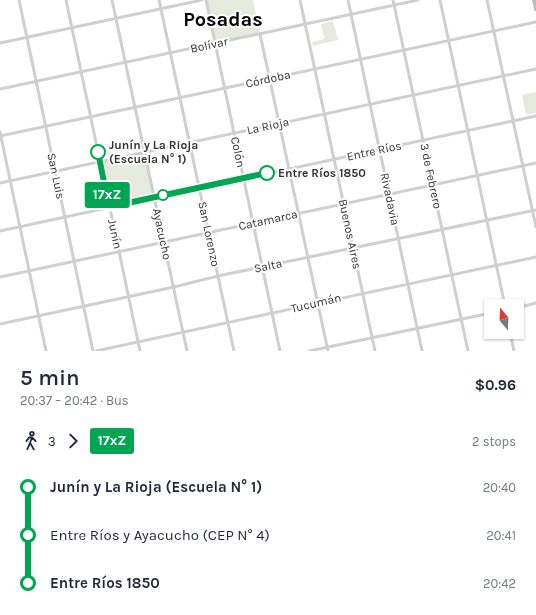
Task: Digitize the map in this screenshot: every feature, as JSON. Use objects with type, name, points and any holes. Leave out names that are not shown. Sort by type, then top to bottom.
[{"type":"main road","points":[[534,0],[536,8]]},
{"type":"street","name":"San Luis","points":[[19,0],[93,351]]},
{"type":"street","name":"Junín","points":[[66,0],[140,351]]},
{"type":"street","name":"Ayacucho","points":[[112,0],[187,351]]},
{"type":"street","name":"San Lorenzo","points":[[159,0],[234,351]]},
{"type":"street","points":[[0,43],[202,0]]},
{"type":"street","name":"Colón","points":[[206,0],[280,351]]},
{"type":"street","name":"Buenos Aires","points":[[300,0],[375,351]]},
{"type":"street","name":"Rivadavia","points":[[348,0],[422,351]]},
{"type":"street","name":"3 de Febrero","points":[[393,0],[468,351]]},
{"type":"street","name":"Bolívar","points":[[0,89],[418,0]]},
{"type":"street","points":[[440,0],[503,299]]},
{"type":"street","points":[[487,0],[534,210],[536,227]]},
{"type":"street","name":"Córdoba","points":[[0,136],[536,22]]},
{"type":"street","points":[[260,34],[327,349]]},
{"type":"street","name":"La Rioja","points":[[0,183],[536,69]]},
{"type":"street","name":"Entre Ríos","points":[[0,231],[199,187],[536,116]]},
{"type":"street","points":[[0,132],[46,351]]},
{"type":"street","name":"Catamarca","points":[[0,277],[536,163]]},
{"type":"street","name":"Salta","points":[[0,324],[174,287],[218,276],[534,210]]},
{"type":"street","name":"Tucumán","points":[[96,351],[272,314],[317,302],[536,257]]},
{"type":"street","points":[[524,306],[536,303]]},
{"type":"street","points":[[310,351],[327,349],[484,314]]},
{"type":"street","points":[[511,339],[514,351]]},
{"type":"shaded area","points":[[206,0],[253,0],[260,34],[215,43]]},
{"type":"shaded area","points":[[333,21],[338,40],[313,46],[312,42],[324,39],[321,24]]},
{"type":"shaded area","points":[[536,92],[536,113],[526,115],[522,95]]},
{"type":"shaded area","points":[[144,153],[153,197],[110,206],[101,162]]},
{"type":"bus line","name":"17xZ","points":[[98,152],[109,207],[267,173]]},
{"type":"place","name":"Junín y La Rioja (Escuela N° 1)","points":[[98,152]]},
{"type":"place","name":"Entre Ríos 1850","points":[[267,173]]},
{"type":"district","name":"Posadas","points":[[223,19]]}]
